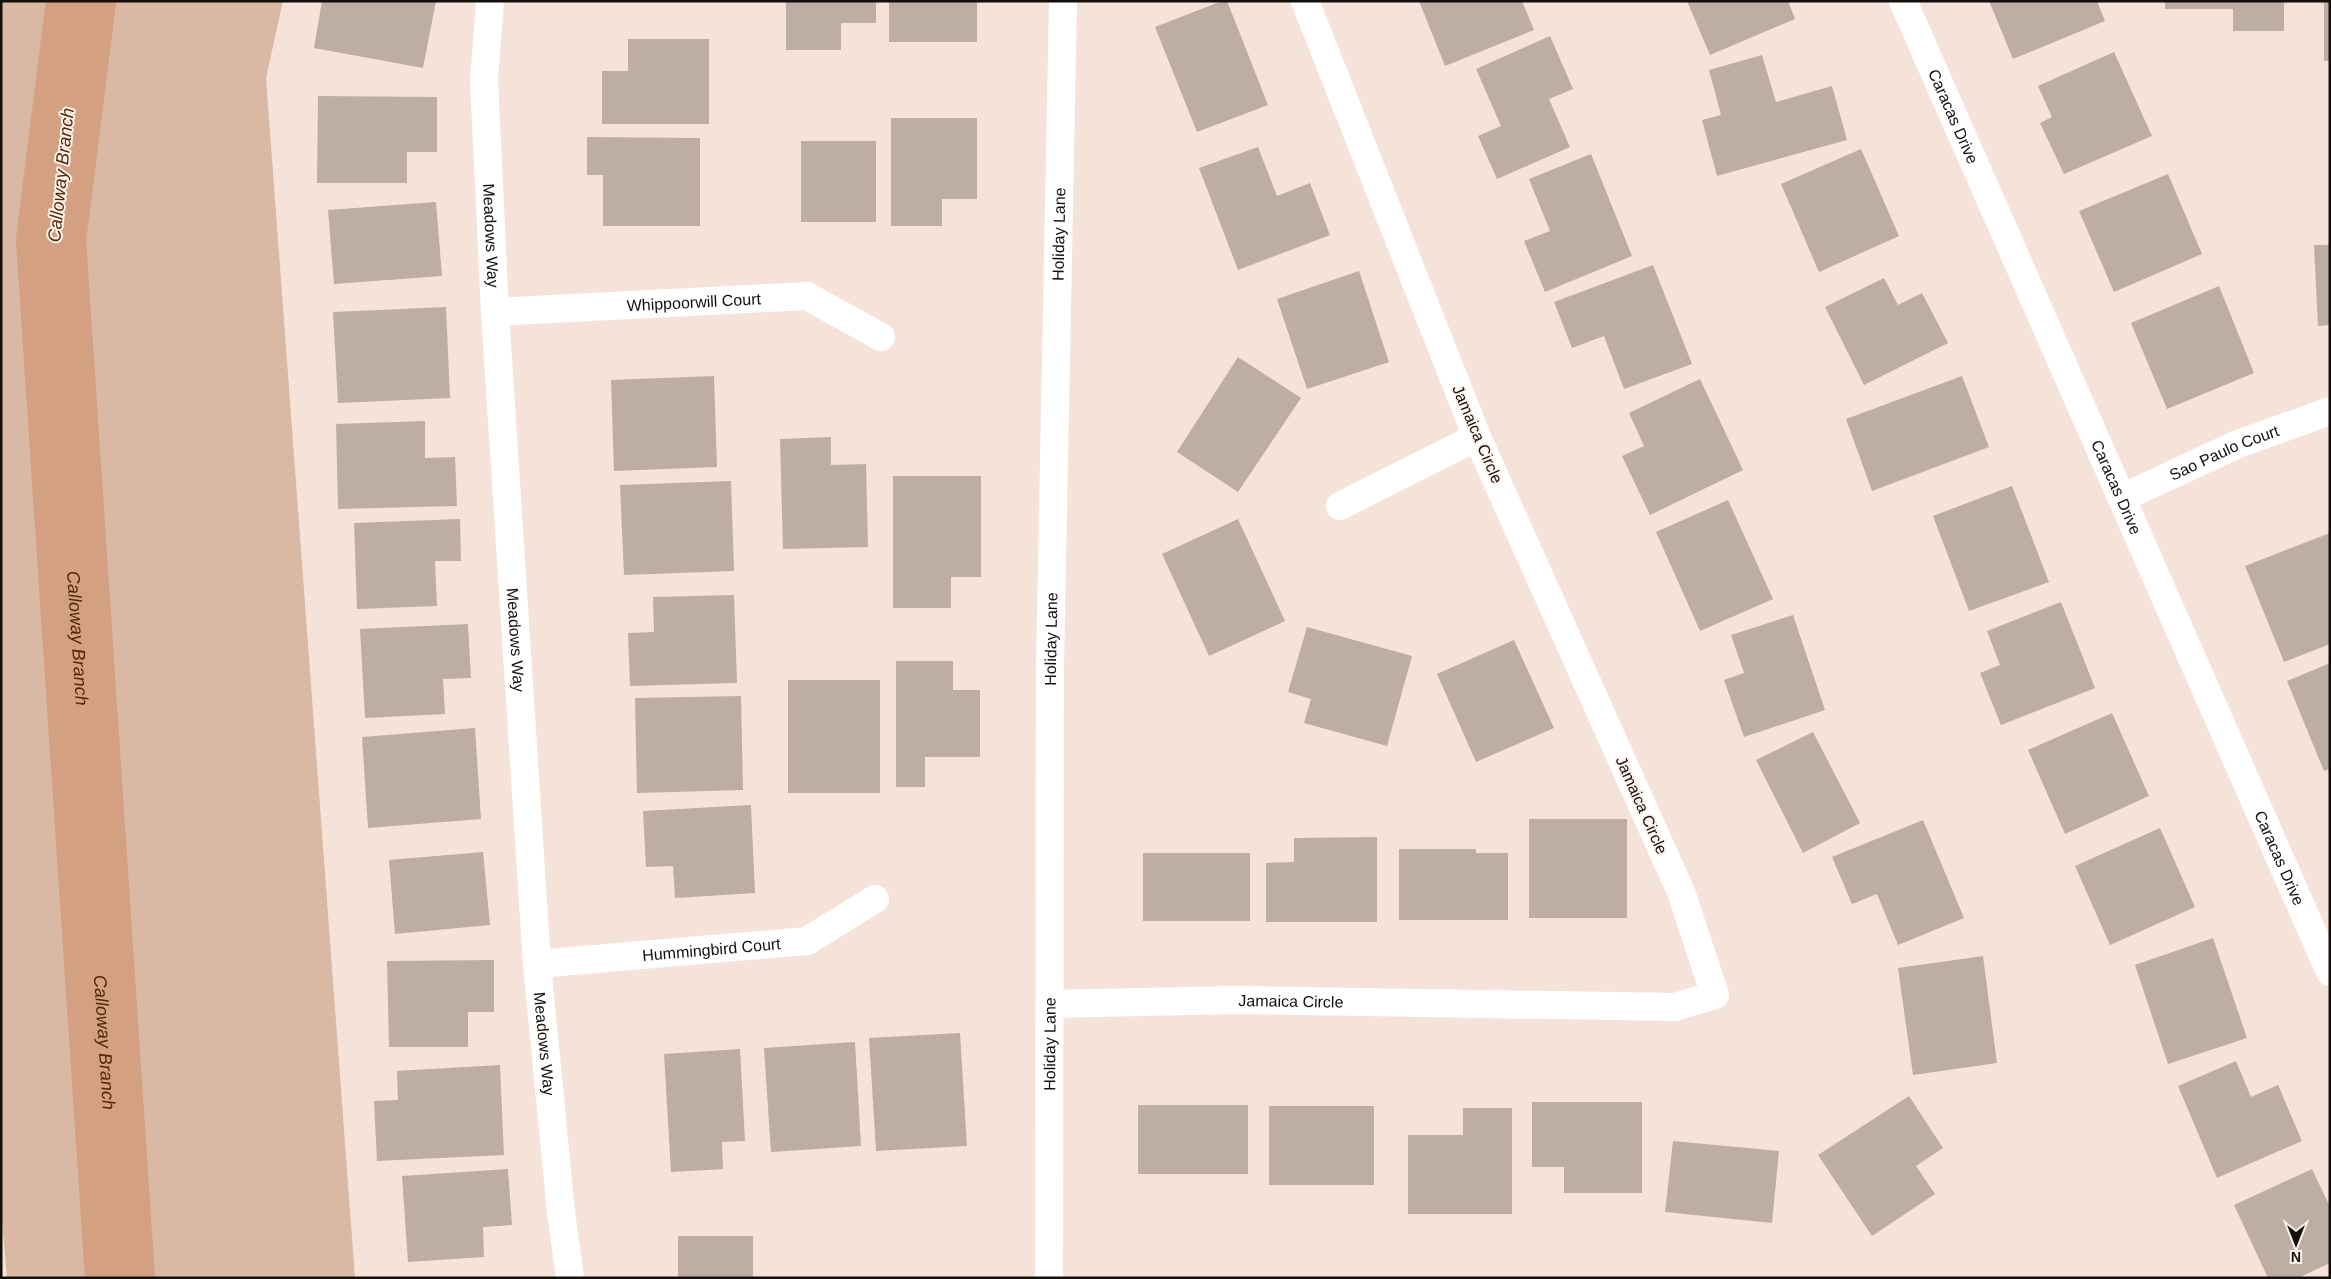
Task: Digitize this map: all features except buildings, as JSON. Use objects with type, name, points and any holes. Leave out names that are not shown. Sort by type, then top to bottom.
[{"type":"street","name":"Meadows Way","points":[[490,1],[484,80],[495,312],[537,964],[561,1212],[570,1278]]},
{"type":"street","name":"Holiday Lane","points":[[1049,1278],[1050,656],[1063,1]]},
{"type":"street","name":"Jamaica Circle","points":[[1050,1004],[1235,1000],[1675,1007],[1715,995],[1680,892],[1477,437],[1305,1]]},
{"type":"street","name":"Caracas Drive","points":[[1903,1],[2327,961]]},
{"type":"street","name":"Whippoorwill Court","points":[[495,312],[807,296],[881,337]]},
{"type":"street","name":"Sao Paulo Court","points":[[2122,498],[2238,444],[2330,411]]},
{"type":"street","points":[[1340,506],[1477,437]]},
{"type":"street","name":"Hummingbird Court","points":[[537,964],[807,941],[875,899]]},
{"type":"shaded area","points":[[1,1],[283,1],[266,78],[355,1278],[7,1278],[1,1207]]},
{"type":"waterway","name":"Calloway Branch","points":[[81,1],[51,240],[120,1278]]}]
